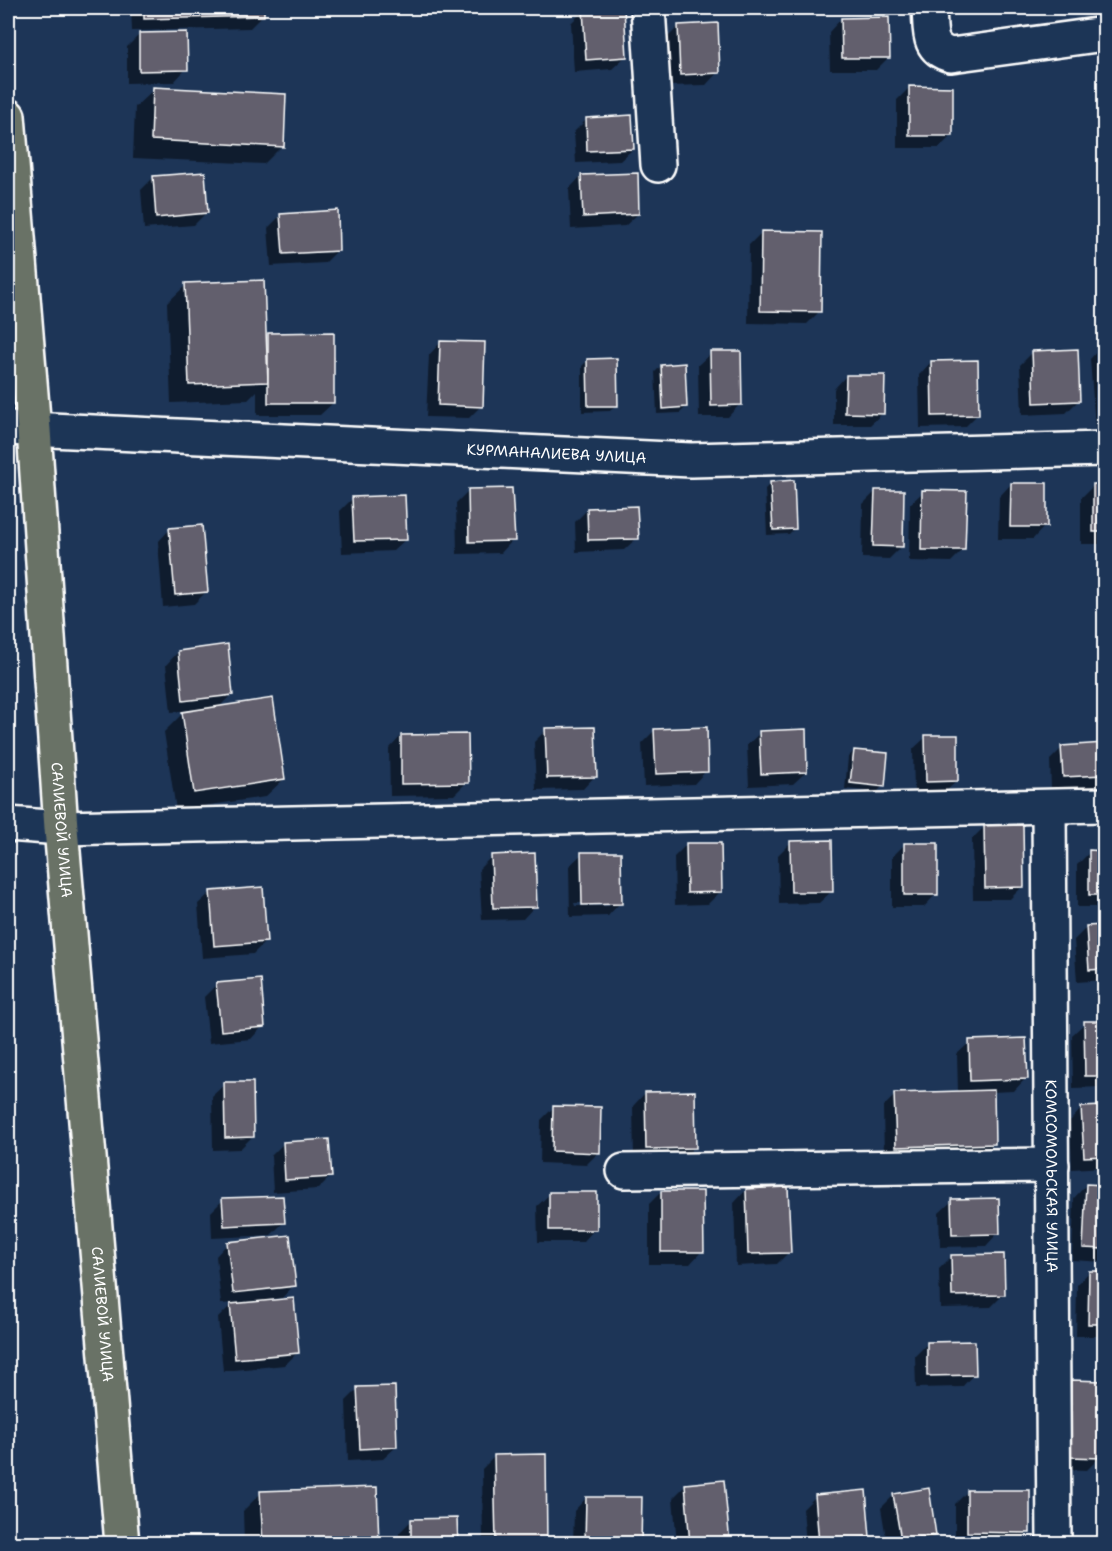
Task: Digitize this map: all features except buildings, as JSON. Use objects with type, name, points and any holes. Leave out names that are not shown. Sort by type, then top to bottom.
[{"type":"main road","name":"САЛИЕВОЙ УЛИЦА","points":[[8,116],[21,429],[61,828],[122,1544]]},
{"type":"street","points":[[648,8],[658,165]]},
{"type":"street","points":[[929,8],[932,43],[940,52],[951,55],[1104,34]]},
{"type":"street","name":"КУРМАНАЛИЕВА УЛИЦА","points":[[21,429],[691,460],[1104,449]]},
{"type":"street","points":[[8,825],[61,828],[1104,805]]},
{"type":"street","name":"КОМСОМОЛЬСКАЯ УЛИЦА","points":[[1049,808],[1054,1544]]},
{"type":"street","points":[[624,1171],[1052,1165]]}]
